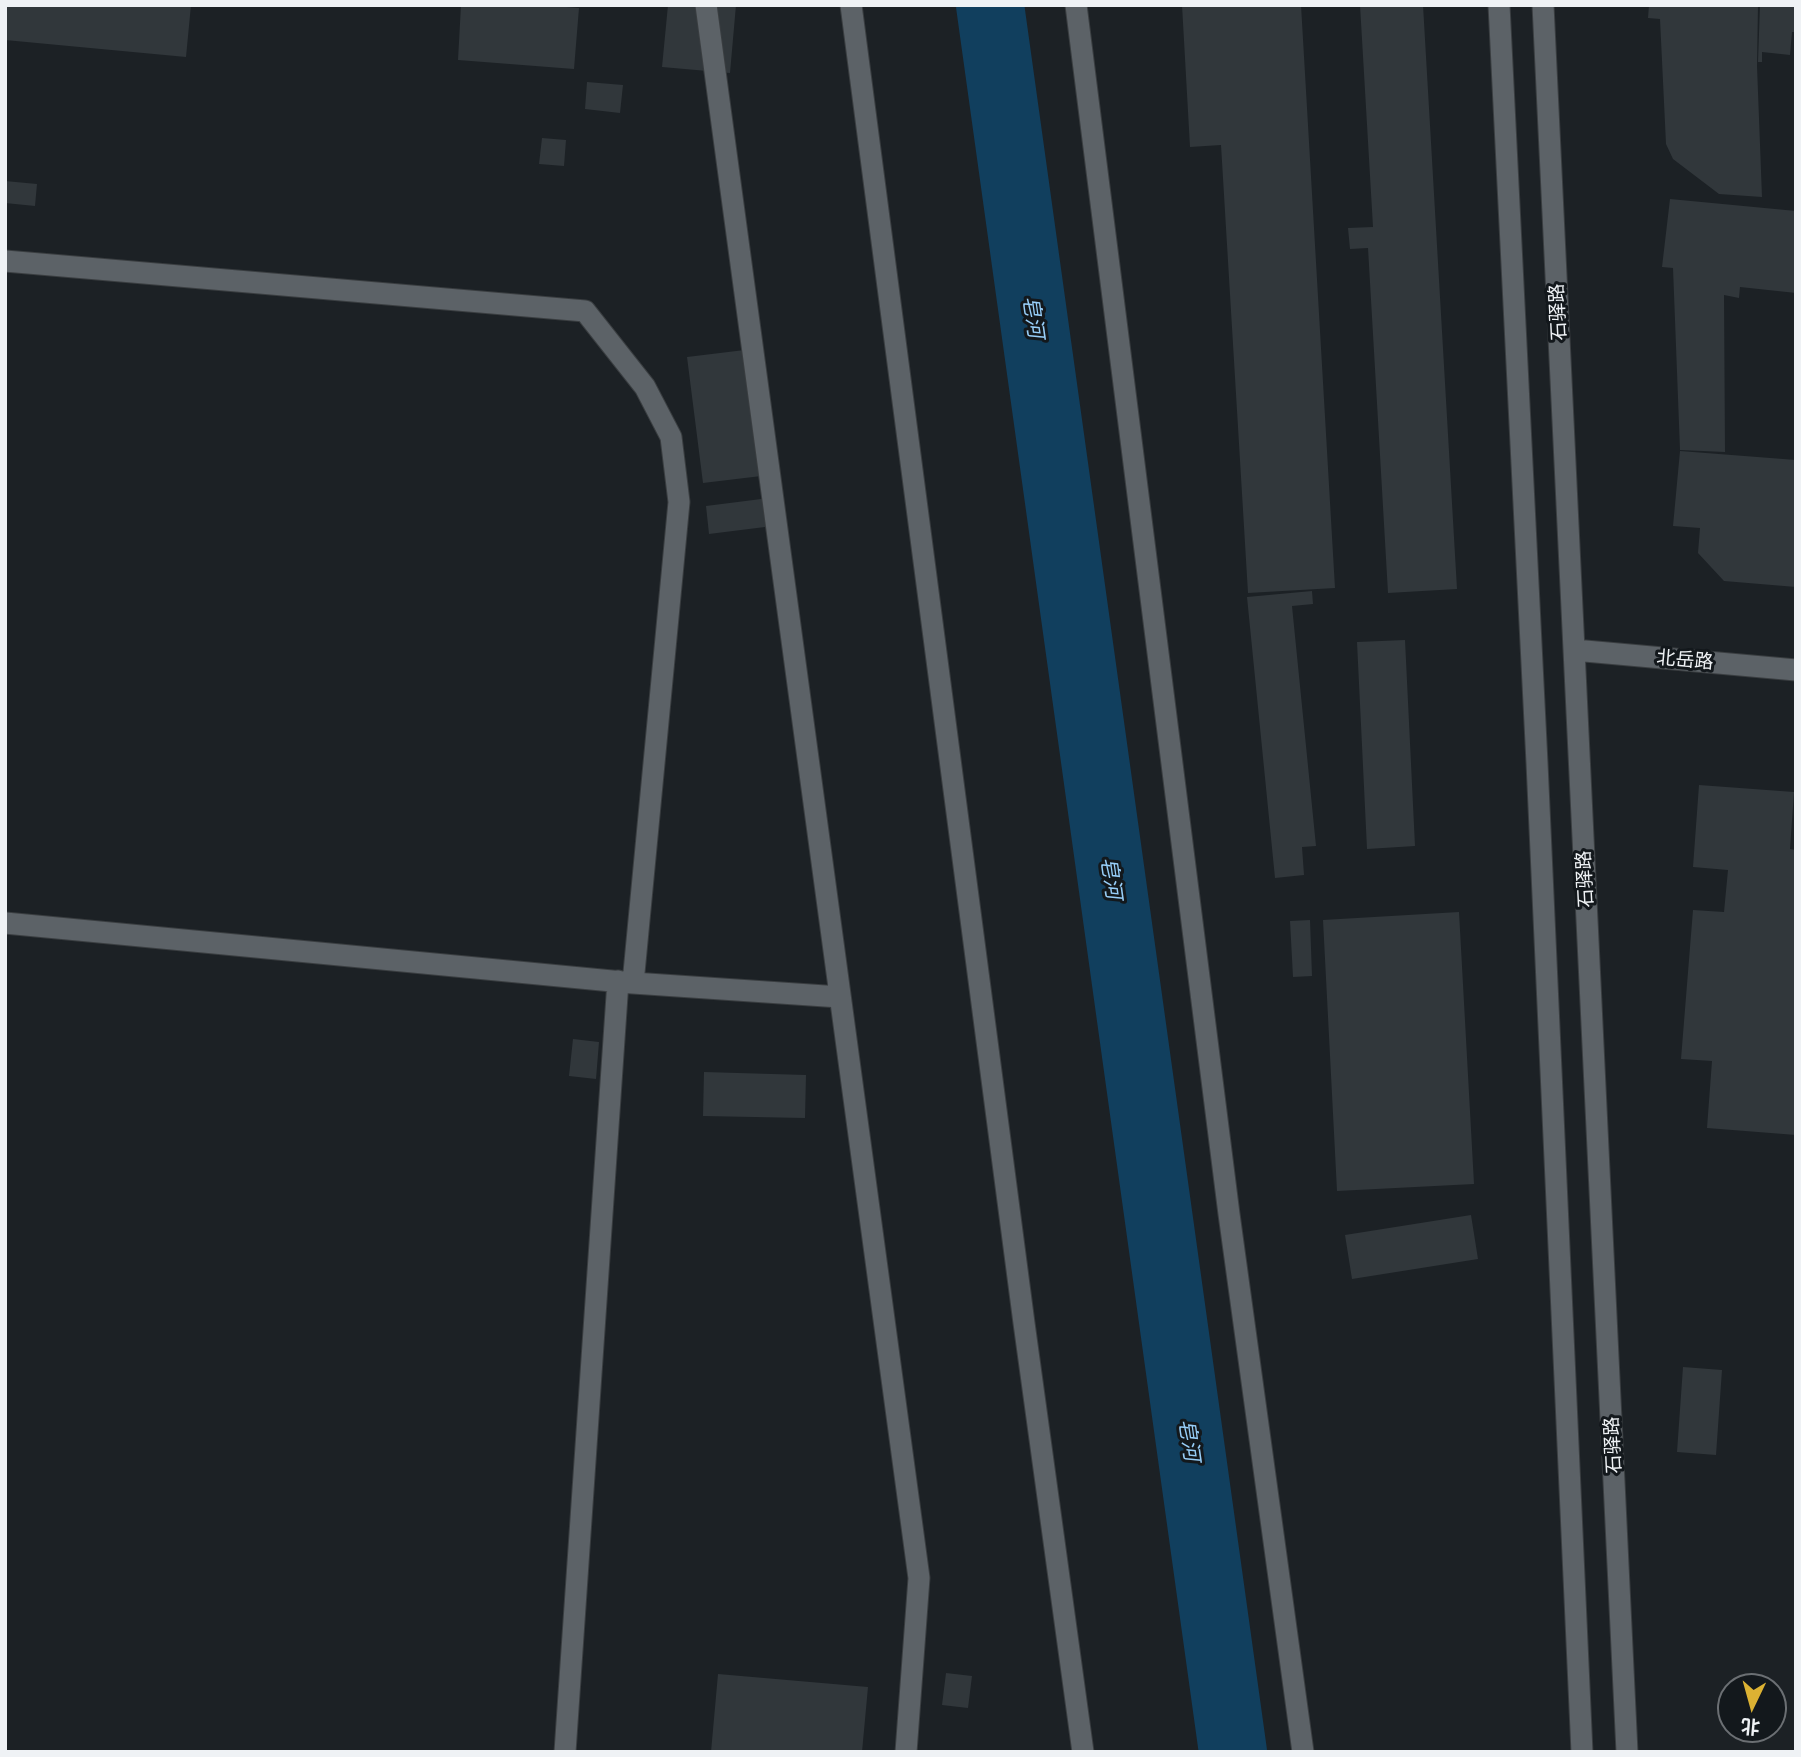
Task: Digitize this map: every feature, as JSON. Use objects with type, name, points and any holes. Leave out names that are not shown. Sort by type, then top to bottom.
[{"type":"street","points":[[706,5],[919,1578],[906,1752]]},
{"type":"street","points":[[851,5],[1083,1752]]},
{"type":"street","points":[[1076,5],[1228,1214],[1303,1752]]},
{"type":"street","points":[[1500,5],[1582,1752]]},
{"type":"street","name":"石驿路","points":[[1543,5],[1627,1752]]},
{"type":"street","points":[[5,261],[585,311],[645,387],[671,437],[679,502],[626,982],[565,1752]]},
{"type":"street","name":"北岳路","points":[[1574,650],[1796,670]]},
{"type":"street","points":[[5,923],[626,982],[841,997]]},
{"type":"building","points":[[5,5],[191,5],[186,57],[5,40]]},
{"type":"building","points":[[461,5],[579,8],[574,69],[458,60]]},
{"type":"building","points":[[668,5],[736,5],[730,73],[662,67]]},
{"type":"building","points":[[1182,5],[1301,5],[1335,588],[1248,593],[1221,145],[1190,147]]},
{"type":"building","points":[[1360,5],[1423,5],[1457,589],[1388,593],[1368,248],[1350,249],[1348,228],[1373,227]]},
{"type":"building","points":[[1649,5],[1758,5],[1757,66],[1762,197],[1719,194],[1673,159],[1666,144],[1660,19],[1648,18]]},
{"type":"building","points":[[1760,5],[1796,5],[1796,32],[1792,32],[1790,55],[1762,52],[1762,62],[1758,62]]},
{"type":"building","points":[[587,82],[623,85],[620,113],[585,109]]},
{"type":"building","points":[[542,138],[566,140],[564,166],[539,164]]},
{"type":"building","points":[[5,181],[37,184],[35,206],[5,203]]},
{"type":"building","points":[[1670,199],[1796,211],[1796,293],[1740,287],[1739,298],[1724,295],[1725,452],[1680,450],[1673,268],[1662,267]]},
{"type":"building","points":[[761,348],[778,474],[703,483],[687,357]]},
{"type":"building","points":[[1680,451],[1796,460],[1796,587],[1724,581],[1698,553],[1700,528],[1673,526]]},
{"type":"building","points":[[777,497],[781,525],[709,534],[706,506]]},
{"type":"building","points":[[1312,591],[1313,604],[1292,606],[1316,846],[1302,847],[1304,875],[1275,878],[1247,597]]},
{"type":"building","points":[[1405,640],[1415,846],[1367,849],[1357,642]]},
{"type":"building","points":[[1699,785],[1794,792],[1790,849],[1796,850],[1796,1135],[1707,1128],[1712,1061],[1681,1059],[1693,910],[1724,912],[1728,870],[1693,867]]},
{"type":"building","points":[[1459,912],[1474,1184],[1337,1191],[1323,920]]},
{"type":"building","points":[[1310,920],[1312,976],[1293,977],[1290,921]]},
{"type":"building","points":[[573,1039],[599,1042],[596,1079],[569,1076]]},
{"type":"building","points":[[704,1072],[806,1075],[805,1118],[703,1116]]},
{"type":"building","points":[[1471,1215],[1478,1259],[1352,1279],[1345,1235]]},
{"type":"building","points":[[1683,1367],[1722,1370],[1716,1455],[1677,1452]]},
{"type":"building","points":[[946,1673],[972,1676],[968,1708],[942,1705]]},
{"type":"building","points":[[718,1674],[868,1687],[862,1752],[711,1752]]},
{"type":"waterway","name":"皂河","points":[[990,5],[1233,1752]]}]
